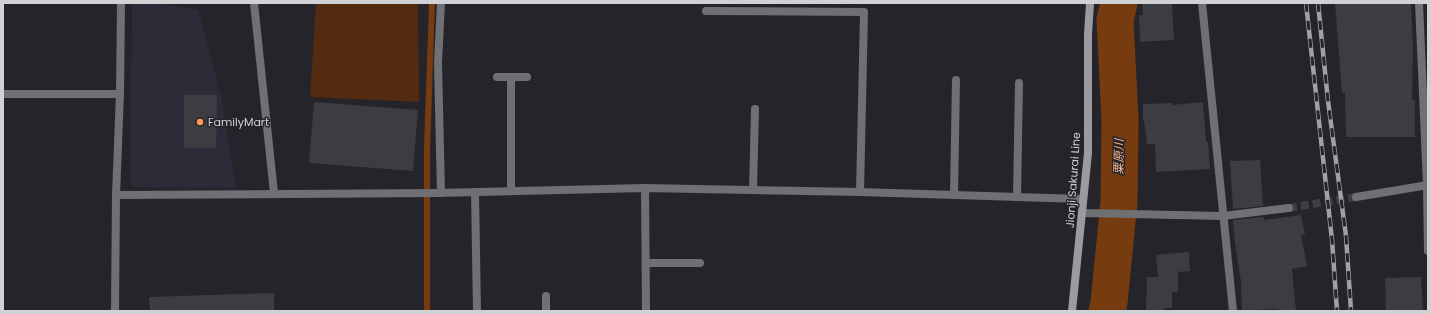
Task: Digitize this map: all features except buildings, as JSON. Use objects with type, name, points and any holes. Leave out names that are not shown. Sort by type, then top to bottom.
[{"type":"main road","name":"Jionji Sakurai Line","points":[[1072,311],[1088,153],[1088,34],[1090,3]]},
{"type":"street","points":[[115,311],[116,194],[120,94],[121,3]]},
{"type":"street","points":[[254,3],[274,193]]},
{"type":"street","points":[[439,193],[438,63],[441,3]]},
{"type":"street","points":[[1202,3],[1233,311]]},
{"type":"street","points":[[1419,3],[1428,185],[1428,251]]},
{"type":"street","points":[[706,11],[864,12],[860,192]]},
{"type":"street","points":[[497,77],[527,77]]},
{"type":"street","points":[[511,77],[511,191]]},
{"type":"street","points":[[954,195],[956,80]]},
{"type":"street","points":[[1017,197],[1019,83]]},
{"type":"street","points":[[3,94],[120,94]]},
{"type":"street","points":[[753,190],[755,110]]},
{"type":"street","points":[[1356,197],[1428,185]]},
{"type":"street","points":[[116,194],[439,193],[645,188],[860,192],[1083,199]]},
{"type":"street","points":[[645,188],[646,311]]},
{"type":"street","points":[[475,192],[477,311]]},
{"type":"street","points":[[1082,213],[1223,216],[1290,208]]},
{"type":"street","points":[[646,263],[700,263]]},
{"type":"street","points":[[546,296],[546,311]]},
{"type":"shaded area","points":[[132,3],[156,3],[198,10],[221,95],[236,188],[135,187],[130,182]]},
{"type":"shaded area","points":[[316,3],[418,3],[419,102],[310,97]]},
{"type":"waterway","points":[[427,311],[427,149],[432,3]]},
{"type":"waterway","name":"粟原川","points":[[1107,311],[1119,202],[1120,120],[1115,20],[1119,3]]},
{"type":"tunnel","points":[[1289,208],[1356,197]]},
{"type":"railway","points":[[1306,3],[1332,240],[1337,311]]},
{"type":"railway","points":[[1318,3],[1328,101],[1346,236],[1351,311]]},
{"type":"place","name":"FamilyMart","points":[[200,122]]}]
